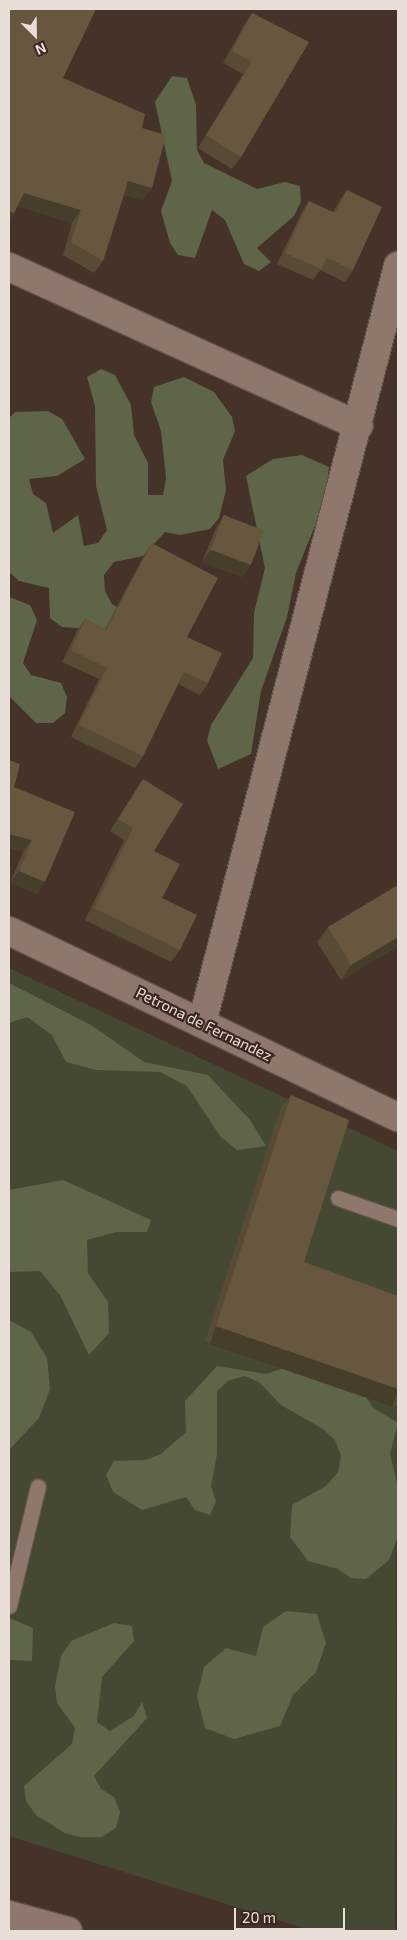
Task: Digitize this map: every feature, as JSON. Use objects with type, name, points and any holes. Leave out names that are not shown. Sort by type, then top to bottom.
[{"type":"street","points":[[202,1022],[359,426],[398,266]]},
{"type":"street","points":[[9,267],[359,426]]},
{"type":"street","name":"Petrona de Fernandez","points":[[9,931],[202,1022],[398,1118]]},
{"type":"street","points":[[11,1921],[68,1931]]},
{"type":"lane","points":[[338,1198],[398,1219]]},
{"type":"lane","points":[[9,1606],[38,1486]]},
{"type":"green space","points":[[172,76],[187,78],[196,105],[197,150],[204,163],[257,189],[285,182],[300,186],[301,202],[294,216],[257,248],[271,262],[259,271],[244,264],[225,220],[212,210],[195,258],[178,255],[170,243],[161,211],[172,181],[155,102]]},
{"type":"green space","points":[[101,369],[115,375],[131,405],[134,435],[148,463],[148,495],[163,495],[166,478],[161,431],[151,402],[154,387],[184,377],[214,392],[232,417],[235,431],[223,460],[226,490],[219,518],[210,529],[180,535],[165,532],[143,556],[114,562],[104,575],[105,591],[112,604],[139,621],[106,630],[62,627],[50,618],[49,588],[19,581],[9,572],[9,418],[15,412],[48,411],[62,419],[85,459],[57,476],[29,479],[33,494],[46,503],[53,533],[78,515],[84,546],[98,543],[107,530],[96,486],[95,406],[87,377]]},
{"type":"green space","points":[[302,455],[329,467],[326,498],[296,573],[287,617],[261,691],[251,754],[218,769],[207,740],[211,725],[253,658],[254,613],[265,568],[246,476],[273,459]]},
{"type":"green space","points":[[9,597],[30,605],[37,620],[23,663],[31,675],[61,683],[67,697],[65,713],[53,723],[36,723],[9,696]]},
{"type":"green space","points":[[9,968],[398,1151],[395,1931],[313,1931],[9,1836]]},
{"type":"green space","points":[[9,983],[91,1025],[144,1062],[208,1075],[250,1120],[266,1146],[237,1150],[220,1136],[187,1086],[160,1072],[96,1070],[66,1062],[52,1035],[27,1017],[9,1023]]},
{"type":"green space","points":[[63,1180],[151,1220],[147,1232],[116,1232],[87,1240],[88,1273],[108,1302],[109,1333],[89,1355],[60,1295],[40,1271],[9,1272],[9,1190]]},
{"type":"green space","points":[[9,1320],[31,1332],[47,1358],[50,1389],[39,1418],[9,1450]]},
{"type":"green space","points":[[295,1364],[356,1380],[372,1407],[398,1423],[390,1454],[398,1487],[398,1536],[389,1560],[366,1579],[351,1578],[338,1569],[308,1561],[290,1537],[292,1505],[326,1486],[338,1472],[341,1456],[335,1440],[323,1429],[281,1405],[259,1382],[244,1376],[228,1381],[217,1391],[217,1454],[211,1486],[216,1501],[210,1515],[195,1510],[186,1497],[142,1510],[113,1492],[106,1475],[114,1461],[145,1460],[161,1454],[186,1432],[185,1401],[217,1366],[266,1374]]},
{"type":"green space","points":[[286,1611],[317,1614],[326,1643],[316,1672],[293,1695],[280,1726],[234,1739],[205,1728],[197,1697],[204,1667],[226,1648],[256,1656],[263,1627]]},
{"type":"green space","points":[[9,1618],[33,1628],[32,1661],[9,1660]]},
{"type":"green space","points":[[114,1623],[132,1626],[134,1641],[102,1677],[97,1722],[110,1731],[134,1716],[142,1702],[147,1718],[94,1776],[101,1789],[114,1797],[120,1812],[116,1828],[102,1837],[80,1837],[65,1833],[36,1815],[26,1801],[24,1786],[72,1744],[75,1728],[57,1703],[55,1686],[61,1656],[71,1641]]},
{"type":"building","points":[[9,9],[96,9],[63,78],[145,114],[142,128],[166,135],[152,188],[128,181],[103,261],[71,242],[81,210],[24,193],[14,213],[9,211]]},
{"type":"building","points":[[252,13],[309,42],[241,157],[206,135],[252,62],[232,51]]},
{"type":"building","points":[[347,190],[382,207],[353,270],[327,258],[321,269],[285,253],[309,201],[335,213]]},
{"type":"building","points":[[224,515],[264,530],[251,565],[211,550]]},
{"type":"building","points":[[152,543],[218,578],[187,637],[222,653],[208,683],[184,672],[143,756],[79,725],[107,668],[71,650],[85,619],[106,630]]},
{"type":"building","points":[[9,760],[20,764],[14,787],[75,812],[45,882],[19,871],[32,840],[9,834]]},
{"type":"building","points":[[143,779],[183,804],[154,851],[180,864],[162,898],[197,915],[180,950],[94,908],[133,828],[118,819]]},
{"type":"building","points":[[398,885],[398,937],[351,965],[328,927]]},
{"type":"building","points":[[291,1095],[349,1120],[304,1262],[398,1296],[398,1389],[216,1326]]}]
